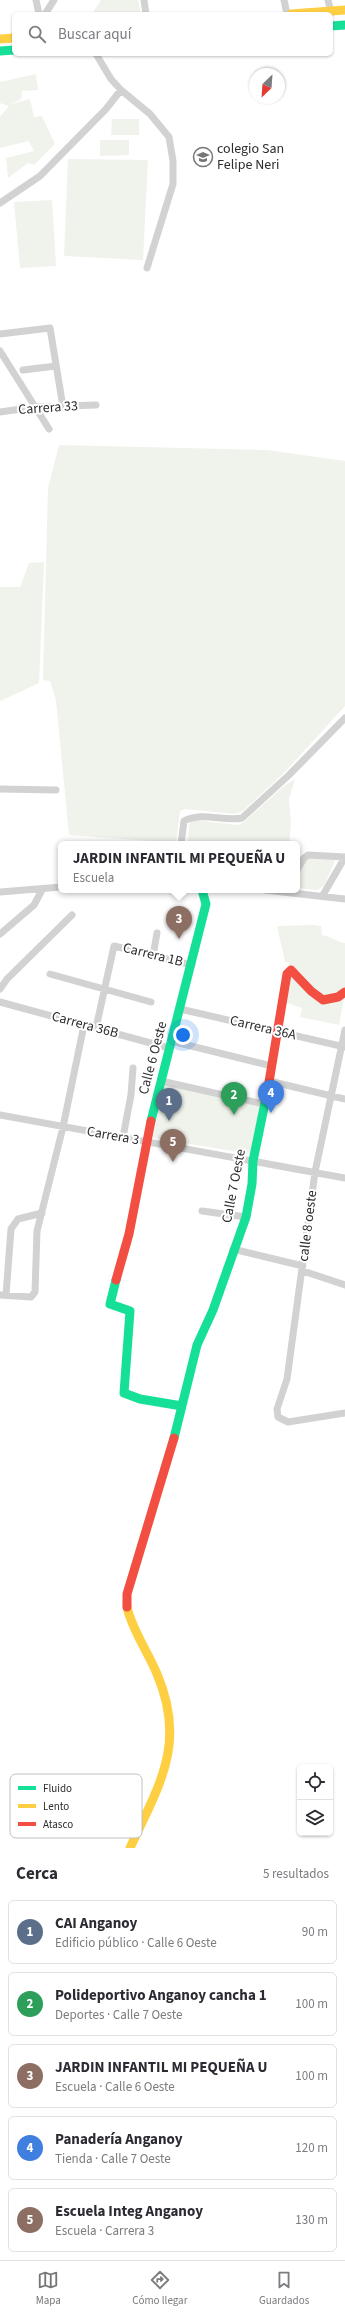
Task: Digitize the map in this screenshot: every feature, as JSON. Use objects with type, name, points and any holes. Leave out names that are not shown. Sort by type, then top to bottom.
[{"type":"street","points":[[36,0],[39,12]]},
{"type":"street","points":[[46,12],[54,0]]},
{"type":"street","points":[[144,0],[146,12]]},
{"type":"street","points":[[284,0],[287,12]]},
{"type":"street","points":[[328,0],[331,12]]},
{"type":"street","points":[[333,13],[345,10]]},
{"type":"street","points":[[333,26],[345,25]]},
{"type":"street","points":[[0,39],[12,38]]},
{"type":"street","points":[[0,51],[12,50]]},
{"type":"street","points":[[97,56],[103,68],[120,90],[150,114],[169,137],[173,161],[173,184],[147,268]]},
{"type":"street","points":[[0,202],[40,176],[106,109],[120,90]]},
{"type":"street","points":[[0,334],[50,328],[64,407]]},
{"type":"street","points":[[0,351],[4,362],[49,429]]},
{"type":"street","points":[[23,370],[56,366]]},
{"type":"street","name":"Carrera 33","points":[[0,412],[35,408],[96,405]]},
{"type":"street","points":[[181,841],[184,821],[193,816],[233,820],[242,818],[289,775],[345,718]]},
{"type":"street","points":[[0,789],[56,790]]},
{"type":"street","points":[[300,865],[304,858],[313,854],[345,857],[323,896]]},
{"type":"street","points":[[0,892],[42,890],[58,887]]},
{"type":"street","points":[[0,934],[34,905],[42,890]]},
{"type":"street","name":"Calle 6 Oeste","points":[[182,1406],[140,1399],[124,1393],[130,1311],[110,1304],[129,1234],[146,1142],[170,1044],[192,965],[206,904],[203,893]]},
{"type":"street","points":[[300,893],[345,899]]},
{"type":"street","points":[[0,990],[7,979],[72,915]]},
{"type":"street","points":[[153,956],[157,933]]},
{"type":"street","name":"Carrera 1B","points":[[105,990],[114,946],[192,965]]},
{"type":"street","name":"Calle 7 Oeste","points":[[142,1821],[163,1774],[171,1740],[170,1715],[162,1685],[126,1605],[127,1594],[182,1406],[197,1345],[213,1310],[246,1216],[252,1184],[253,1161],[272,1066],[276,1030],[287,974],[292,970],[311,991],[323,1000],[338,997],[345,992]]},
{"type":"street","points":[[50,974],[151,1002]]},
{"type":"street","points":[[96,1028],[105,990]]},
{"type":"street","name":"Carrera 36B","points":[[0,1002],[96,1028],[272,1066]]},
{"type":"street","name":"Carrera 36A","points":[[180,1009],[343,1046]]},
{"type":"street","points":[[42,1212],[18,1219],[11,1229],[3,1295],[31,1297],[35,1292],[38,1231],[63,1127],[84,1025]]},
{"type":"street","name":"calle 8 oeste","points":[[345,1030],[343,1046],[330,1095],[315,1172],[303,1268],[286,1379],[277,1409],[278,1417],[282,1421],[345,1413]]},
{"type":"street","points":[[123,1137],[131,1095],[133,1068]]},
{"type":"street","points":[[161,1081],[264,1104]]},
{"type":"street","points":[[269,1081],[345,1099]]},
{"type":"street","name":"Carrera 3","points":[[0,1115],[345,1178]]},
{"type":"street","points":[[202,1211],[246,1216]]},
{"type":"street","points":[[234,1250],[303,1268],[345,1285]]},
{"type":"street","name":"Calle 7 Oeste","points":[[130,1848],[134,1838]]},
{"type":"shaded area","points":[[101,0],[138,0],[141,12],[93,12]]},
{"type":"shaded area","points":[[36,74],[38,90],[22,91],[21,99],[11,104],[30,99],[34,117],[42,116],[55,144],[34,165],[28,163],[8,178],[6,158],[34,151],[29,141],[0,148],[0,117],[9,106],[0,103],[0,82]]},
{"type":"shaded area","points":[[112,119],[139,119],[139,135],[111,135]]},
{"type":"shaded area","points":[[100,140],[129,140],[129,155],[100,156]]},
{"type":"shaded area","points":[[68,159],[148,160],[143,260],[64,256]]},
{"type":"shaded area","points":[[52,200],[56,266],[20,268],[14,202]]},
{"type":"shaded area","points":[[59,445],[267,450],[345,461],[345,706],[284,773],[243,811],[235,814],[185,809],[180,811],[176,841],[149,841],[69,835],[56,700],[50,681],[43,680],[48,488]]},
{"type":"shaded area","points":[[44,562],[39,683],[0,701],[0,587],[20,587],[29,563]]},
{"type":"shaded area","points":[[295,779],[289,799],[291,822],[289,841],[187,841],[190,822],[194,820],[238,825],[244,822],[285,785]]},
{"type":"shaded area","points":[[308,857],[336,858],[325,884],[318,890],[300,888],[300,870]]},
{"type":"shaded area","points":[[277,926],[321,926],[322,935],[345,943],[345,993],[339,1025],[300,1017],[302,1008],[284,1002],[289,963],[285,962]]},
{"type":"shaded area","points":[[168,1084],[260,1105],[251,1154],[153,1138],[162,1091]]},
{"type":"traffic: fast","points":[[333,26],[345,25]]},
{"type":"traffic: fast","points":[[0,51],[12,50]]},
{"type":"traffic: fast","points":[[151,1121],[206,904],[203,893]]},
{"type":"traffic: fast","points":[[174,1438],[197,1345],[213,1310],[246,1217],[252,1184],[253,1161],[268,1088]]},
{"type":"traffic: fast","points":[[116,1280],[110,1304],[130,1311],[124,1393],[140,1399],[182,1406]]},
{"type":"traffic: slow","points":[[318,12],[345,10]]},
{"type":"traffic: slow","points":[[0,39],[12,38]]},
{"type":"traffic: slow","points":[[127,1607],[136,1633],[157,1674],[166,1699],[170,1722],[166,1764],[151,1804],[142,1823]]},
{"type":"traffic: slow","points":[[130,1848],[135,1838]]},
{"type":"traffic: jam","points":[[268,1088],[287,974],[291,970],[311,991],[323,1000],[338,997],[345,992]]},
{"type":"traffic: jam","points":[[116,1280],[129,1234],[151,1121]]},
{"type":"traffic: jam","points":[[127,1607],[127,1594],[174,1438]]},
{"type":"place","name":"colegio San Felipe Neri","points":[[203,157]]},
{"type":"place","name":"JARDIN INFANTIL MI PEQUEÑA U","points":[[179,939]]},
{"type":"place","name":"Panadería Anganoy","points":[[271,1113]]},
{"type":"place","name":"Polideportivo Anganoy cancha 1","points":[[234,1115]]},
{"type":"place","name":"CAI Anganoy","points":[[169,1121]]},
{"type":"place","name":"Escuela Integ Anganoy","points":[[173,1162]]}]
